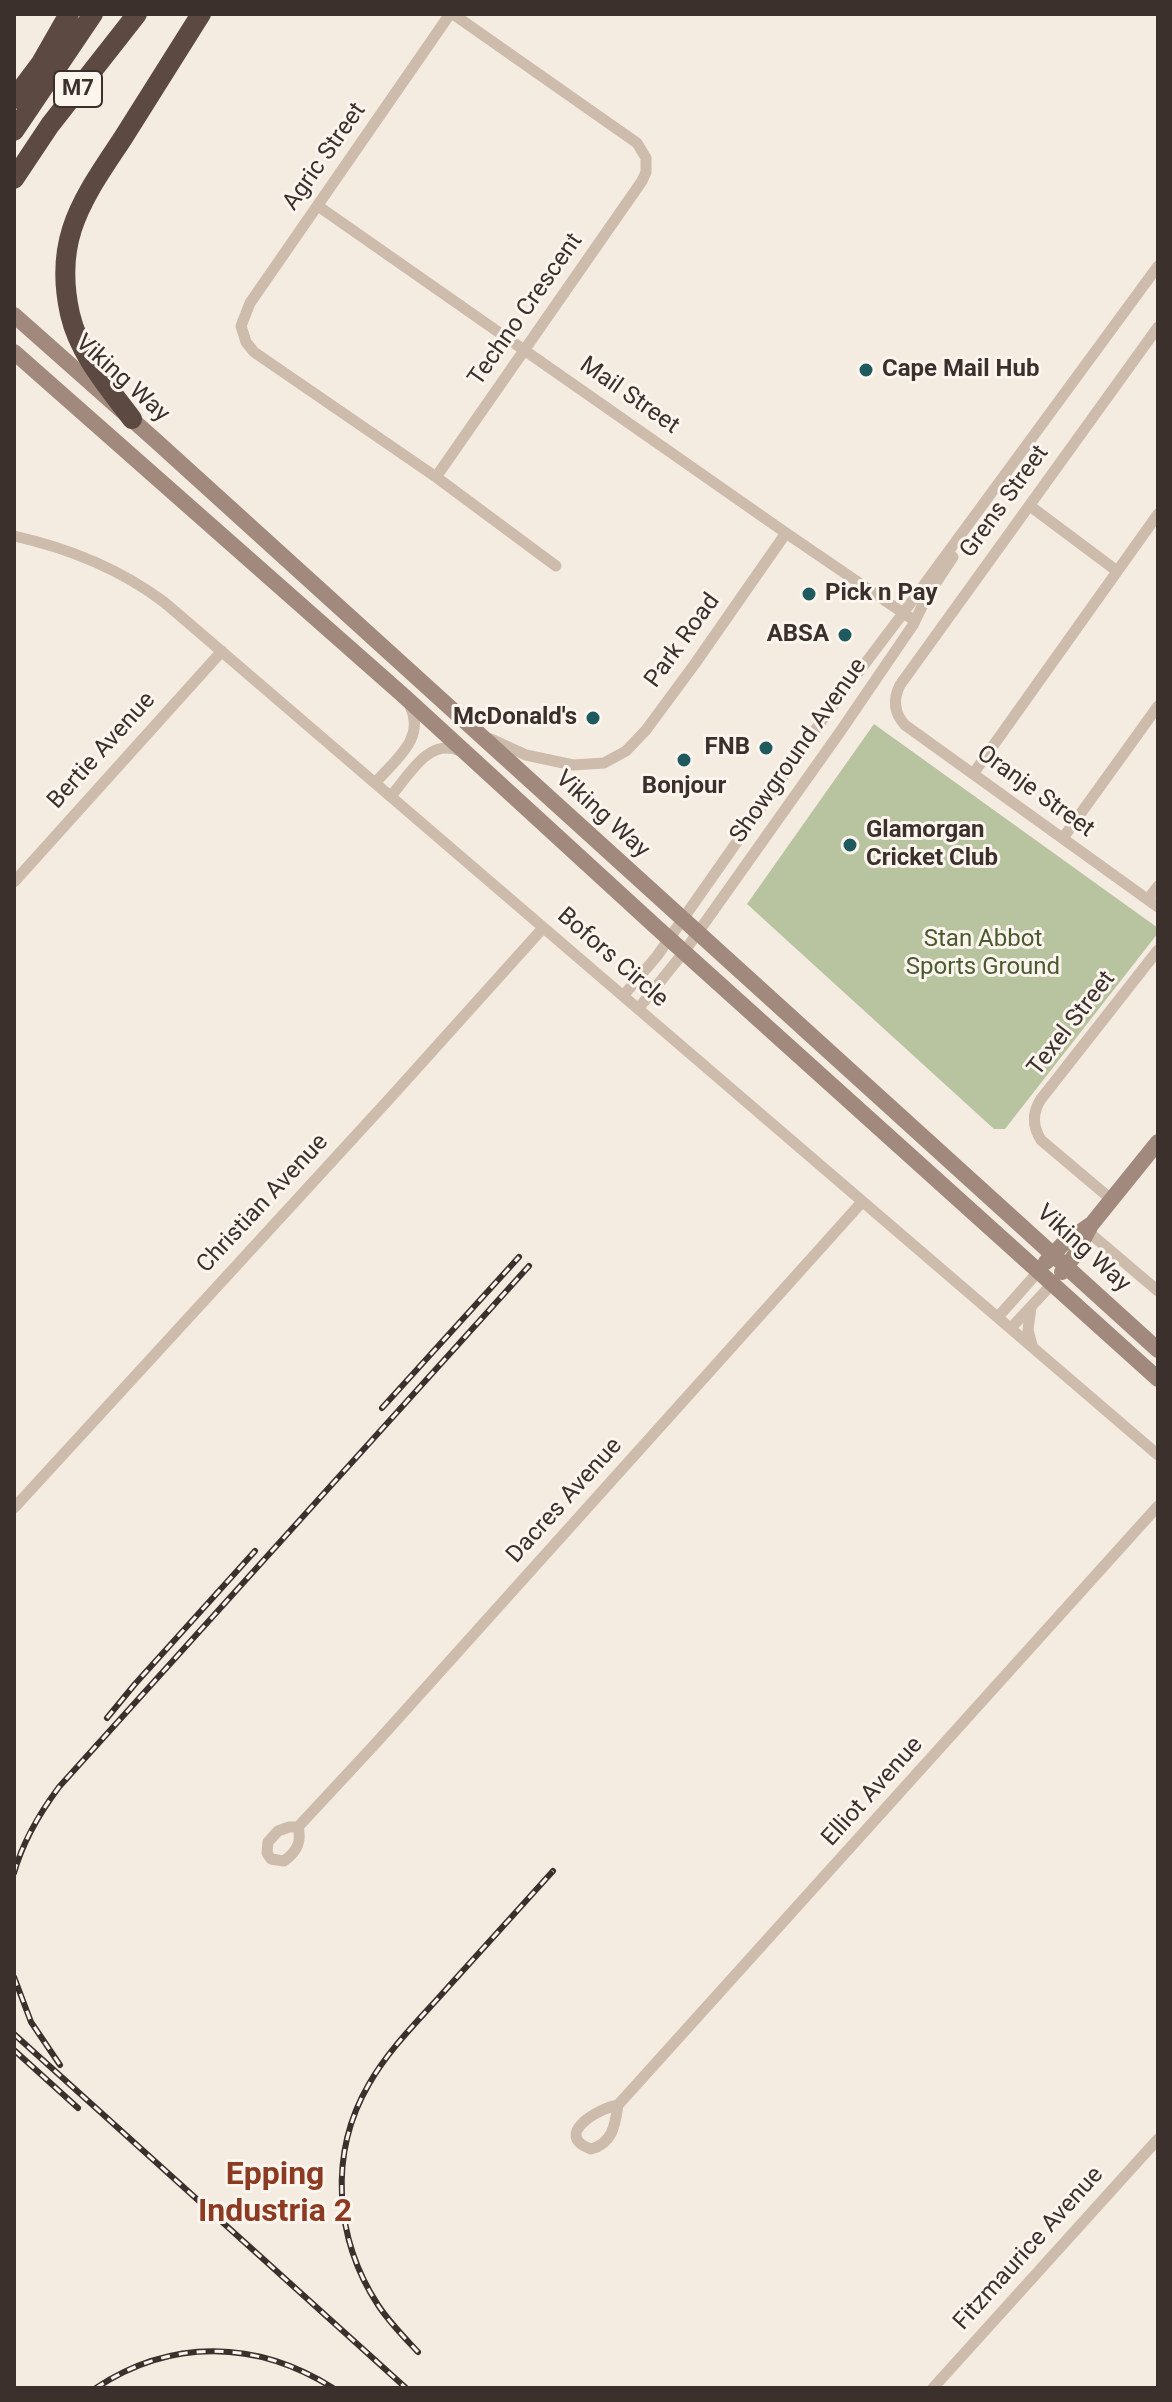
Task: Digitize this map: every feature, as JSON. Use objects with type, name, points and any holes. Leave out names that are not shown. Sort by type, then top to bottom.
[{"type":"highway","points":[[14,99],[41,63],[69,14]]},
{"type":"highway","name":"M7","points":[[14,131],[93,14]]},
{"type":"highway","name":"M7","points":[[14,179],[50,125],[137,14]]},
{"type":"highway","points":[[132,419],[88,359],[78,338],[67,295],[67,252],[72,229],[88,195],[201,14]]},
{"type":"main road","name":"Viking Way","points":[[14,315],[1158,1350]]},
{"type":"main road","name":"Viking Way","points":[[14,352],[472,757],[669,939],[1158,1379]]},
{"type":"main road","points":[[1052,1284],[1066,1267],[1088,1228],[1158,1142]]},
{"type":"main road","points":[[1038,1272],[1053,1254],[1088,1228]]},
{"type":"street","name":"Agric Street","points":[[436,477],[254,352],[246,342],[241,326],[250,303],[451,14]]},
{"type":"street","name":"Techno Crescent","points":[[436,477],[646,172],[646,158],[637,143],[451,14]]},
{"type":"street","name":"Mail Street","points":[[318,206],[915,621]]},
{"type":"street","name":"Showground Avenue","points":[[623,996],[669,939],[814,730],[1158,266]]},
{"type":"street","name":"Grens Street","points":[[895,706],[900,685],[1158,327]]},
{"type":"street","points":[[436,477],[556,566]]},
{"type":"street","points":[[1030,506],[1117,571]]},
{"type":"street","name":"Showground Avenue","points":[[638,1009],[684,952],[832,744],[915,621],[981,508]]},
{"type":"street","points":[[973,774],[1158,514]]},
{"type":"street","name":"Park Road","points":[[469,727],[513,750],[573,765],[604,763],[626,751],[646,730],[730,616],[786,533]]},
{"type":"street","name":"Bofors Circle","points":[[14,536],[73,553],[135,582],[164,602],[1158,1455]]},
{"type":"street","points":[[884,638],[888,602]]},
{"type":"street","name":"Bertie Avenue","points":[[14,882],[222,651]]},
{"type":"street","points":[[376,782],[415,733],[415,718],[405,697]]},
{"type":"street","name":"Oranje Street","points":[[895,706],[905,725],[1153,903]]},
{"type":"street","points":[[1063,838],[1158,706]]},
{"type":"street","points":[[391,796],[434,749],[447,747],[472,757]]},
{"type":"street","points":[[1153,903],[1158,886]]},
{"type":"street","name":"Christian Avenue","points":[[14,1508],[543,928]]},
{"type":"street","name":"Texel Street","points":[[1112,1200],[1044,1143],[1036,1130],[1034,1117],[1038,1104],[1158,950]]},
{"type":"street","name":"Dacres Avenue","points":[[298,1827],[862,1202]]},
{"type":"street","points":[[1088,1228],[1158,1291]]},
{"type":"street","points":[[998,1317],[1038,1272]]},
{"type":"street","points":[[1011,1328],[1052,1284]]},
{"type":"street","points":[[1031,1306],[1028,1330],[1034,1347]]},
{"type":"street","name":"Elliot Avenue","points":[[618,2105],[1158,1506]]},
{"type":"street","name":"Fitzmaurice Avenue","points":[[933,2388],[1158,2139]]},
{"type":"green space","name":"Stan Abbot Sports Ground","points":[[874,724],[1158,928],[1158,933],[1005,1129],[994,1129],[747,904]]},
{"type":"railway","points":[[382,1408],[519,1257]]},
{"type":"railway","points":[[14,1873],[32,1828],[59,1787],[529,1266]]},
{"type":"railway","points":[[107,1718],[255,1551]]},
{"type":"railway","points":[[418,2352],[378,2305],[353,2252],[345,2225],[342,2196],[342,2167],[347,2139],[369,2084],[387,2057],[553,1871]]},
{"type":"railway","points":[[14,1977],[31,2022],[60,2065]]},
{"type":"railway","points":[[14,2034],[406,2388]]},
{"type":"railway","points":[[14,2050],[78,2108]]},
{"type":"railway","points":[[96,2388],[154,2360],[184,2353],[214,2351],[274,2361],[304,2372],[333,2388]]},
{"type":"place","name":"Cape Mail Hub","points":[[866,370]]},
{"type":"place","name":"Pick n Pay","points":[[809,594]]},
{"type":"place","name":"ABSA","points":[[845,635]]},
{"type":"place","name":"McDonald's","points":[[593,718]]},
{"type":"place","name":"FNB","points":[[766,748]]},
{"type":"place","name":"Bonjour","points":[[684,760]]},
{"type":"place","name":"Glamorgan Cricket Club","points":[[850,845]]},
{"type":"district","name":"Epping Industria 2","points":[[275,2194]]}]
